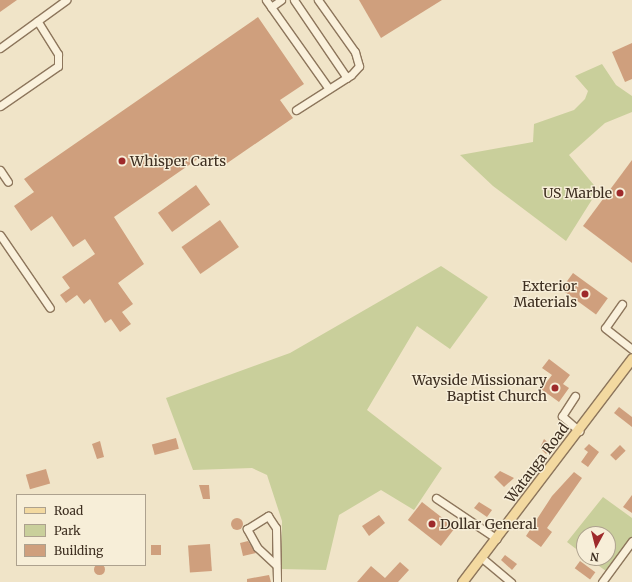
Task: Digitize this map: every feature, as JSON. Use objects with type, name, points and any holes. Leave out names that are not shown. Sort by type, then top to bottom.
[{"type":"main road","name":"Watauga Road","points":[[462,582],[497,540],[632,358]]},
{"type":"street","points":[[0,48],[37,21],[57,3],[66,0]]},
{"type":"street","points":[[266,0],[329,89]]},
{"type":"street","points":[[271,7],[280,0]]},
{"type":"street","points":[[294,0],[347,78]]},
{"type":"street","points":[[296,110],[347,78],[356,70],[358,59],[318,0]]},
{"type":"street","points":[[0,106],[58,66],[58,54],[37,21]]},
{"type":"street","points":[[0,170],[8,182]]},
{"type":"street","points":[[0,235],[50,308]]},
{"type":"street","points":[[622,304],[605,328],[632,349]]},
{"type":"street","points":[[575,396],[562,416],[579,431]]},
{"type":"street","points":[[436,498],[497,540]]},
{"type":"street","points":[[276,565],[257,547],[247,529],[268,516],[276,528],[277,582]]},
{"type":"street","points":[[602,582],[632,542]]},
{"type":"street","points":[[482,558],[511,582]]},
{"type":"green space","points":[[602,64],[616,85],[632,96],[632,112],[605,123],[569,155],[598,190],[566,241],[493,186],[460,155],[533,142],[534,124],[574,110],[585,99],[588,91],[575,76]]},
{"type":"green space","points":[[441,266],[488,297],[450,349],[417,326],[367,410],[442,468],[414,510],[381,490],[339,515],[326,570],[281,569],[282,521],[267,475],[252,468],[193,470],[166,398],[290,353]]},
{"type":"green space","points":[[603,497],[632,518],[632,537],[616,558],[616,526],[580,526]]},
{"type":"green space","points":[[576,531],[576,549],[567,542]]},
{"type":"green space","points":[[599,566],[610,566],[606,571]]},
{"type":"building","points":[[0,0],[17,0],[0,12]]},
{"type":"building","points":[[359,0],[442,0],[381,38]]},
{"type":"building","name":"Whisper Carts","points":[[258,17],[304,84],[280,100],[293,118],[223,166],[217,158],[208,164],[202,156],[114,217],[144,264],[118,283],[133,304],[122,312],[131,324],[120,332],[111,319],[105,323],[90,299],[84,304],[77,295],[66,303],[60,295],[70,288],[62,277],[95,254],[85,239],[73,247],[52,216],[31,231],[14,206],[34,192],[24,179]]},
{"type":"building","points":[[632,43],[632,79],[625,82],[612,52]]},
{"type":"building","name":"US Marble","points":[[632,160],[632,263],[583,226]]},
{"type":"building","points":[[196,185],[210,204],[172,232],[158,213]]},
{"type":"building","points":[[220,220],[239,247],[200,274],[181,247]]},
{"type":"building","name":"Exterior Materials","points":[[573,273],[608,298],[596,314],[561,289]]},
{"type":"building","points":[[549,359],[570,375],[563,384],[569,388],[559,402],[541,389],[552,375],[542,368]]},
{"type":"building","points":[[619,407],[632,417],[632,427],[614,413]]},
{"type":"building","points":[[176,438],[179,449],[155,455],[152,444]]},
{"type":"building","points":[[544,439],[553,447],[546,454],[540,448]]},
{"type":"building","points":[[100,441],[104,457],[97,459],[92,444]]},
{"type":"building","points":[[589,444],[599,452],[588,467],[581,462],[588,452],[584,449]]},
{"type":"building","points":[[620,445],[626,451],[616,461],[610,455]]},
{"type":"building","points":[[46,469],[50,483],[30,489],[26,475]]},
{"type":"building","points":[[500,471],[514,478],[504,487],[494,477]]},
{"type":"building","points":[[574,472],[582,478],[547,528],[552,532],[541,547],[526,536],[552,496]]},
{"type":"building","points":[[199,485],[209,485],[210,499],[203,499]]},
{"type":"building","points":[[632,495],[632,513],[623,507]]},
{"type":"building","name":"Dollar General","points":[[422,502],[455,528],[441,546],[408,520]]},
{"type":"building","points":[[479,502],[492,510],[487,517],[474,508]]},
{"type":"building","points":[[379,515],[385,523],[369,536],[362,526]]},
{"type":"building","points":[[239,518],[242,519],[242,529],[235,530],[232,529],[231,522],[232,519]]},
{"type":"building","points":[[248,541],[256,553],[243,556],[240,543]]},
{"type":"building","points":[[210,544],[212,571],[190,572],[188,546]]},
{"type":"building","points":[[151,545],[161,545],[161,555],[151,555]]},
{"type":"building","points":[[505,555],[517,564],[512,570],[501,560]]},
{"type":"building","points":[[400,562],[409,570],[398,582],[357,582],[371,566],[385,578]]},
{"type":"building","points":[[94,566],[104,567],[103,573],[95,573]]},
{"type":"building","points":[[576,566],[587,566],[595,572],[590,579],[575,568]]},
{"type":"building","points":[[269,575],[271,582],[247,582],[247,579]]},
{"type":"place","name":"Whisper Carts","points":[[122,161]]},
{"type":"place","name":"US Marble","points":[[620,193]]},
{"type":"place","name":"Exterior Materials","points":[[585,294]]},
{"type":"place","name":"Wayside Missionary Baptist Church","points":[[555,388]]},
{"type":"place","name":"Dollar General","points":[[432,524]]}]
